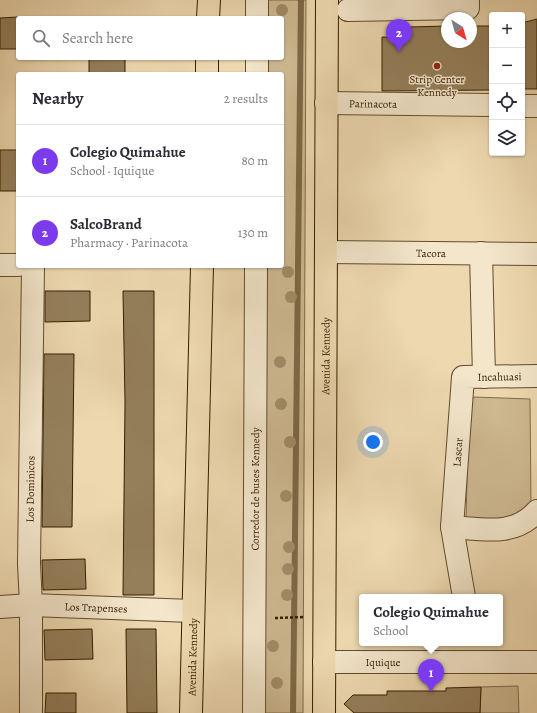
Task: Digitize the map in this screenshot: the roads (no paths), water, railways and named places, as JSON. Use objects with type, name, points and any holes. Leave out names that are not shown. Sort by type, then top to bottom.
[{"type":"main road","points":[[208,0],[208,16]]},
{"type":"main road","name":"Avenida Kennedy","points":[[324,713],[327,0]]},
{"type":"main road","points":[[207,60],[207,72]]},
{"type":"main road","name":"Avenida Kennedy","points":[[191,713],[192,611],[202,268]]},
{"type":"street","points":[[257,0],[257,16]]},
{"type":"street","points":[[348,10],[468,8],[468,0]]},
{"type":"street","points":[[257,60],[257,72]]},
{"type":"street","name":"Parinacota","points":[[326,103],[489,105]]},
{"type":"street","points":[[525,106],[537,106]]},
{"type":"street","name":"Tacora","points":[[326,252],[537,254]]},
{"type":"street","points":[[481,253],[484,377]]},
{"type":"street","points":[[0,265],[16,265]]},
{"type":"street","name":"Los Dominicos","points":[[31,713],[31,605],[29,564],[33,268]]},
{"type":"street","name":"Corredor de buses Kennedy","points":[[254,713],[256,268]]},
{"type":"street","name":"Incahuasi","points":[[463,377],[537,376]]},
{"type":"street","name":"Lascar","points":[[463,377],[452,527],[463,594]]},
{"type":"street","points":[[452,527],[504,530],[529,521],[537,511]]},
{"type":"street","name":"Los Trapenses","points":[[0,606],[31,605],[192,611]]},
{"type":"street","name":"Iquique","points":[[324,662],[474,653],[537,662]]},
{"type":"waterway","points":[[293,713],[301,0]]},
{"type":"place","name":"SalcoBrand","points":[[399,52]]},
{"type":"place","name":"Strip Center Kennedy","points":[[437,66]]},
{"type":"place","name":"Colegio Quimahue","points":[[431,692]]}]
